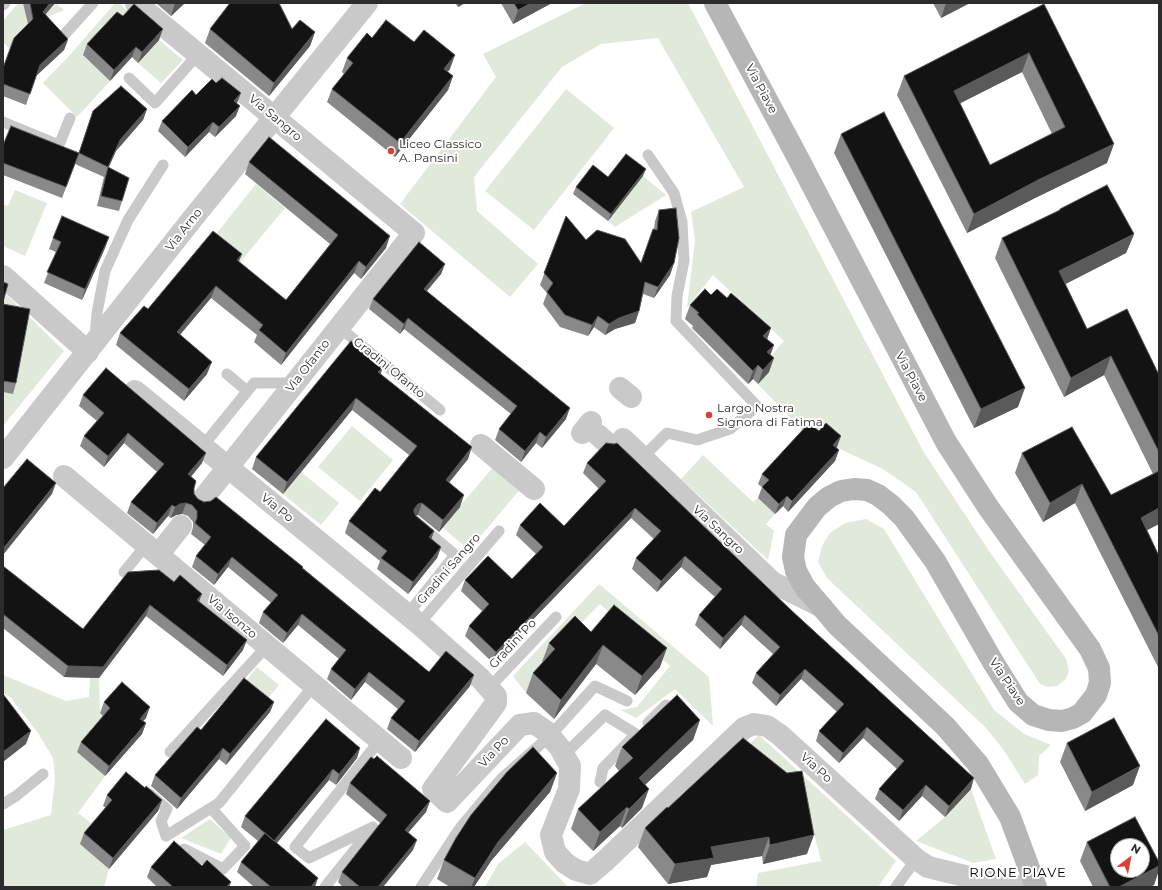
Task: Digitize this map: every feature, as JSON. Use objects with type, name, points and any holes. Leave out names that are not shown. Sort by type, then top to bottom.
[{"type":"street","name":"Via Sangro","points":[[136,3],[414,233]]},
{"type":"street","name":"Via Arno","points":[[3,458],[274,117],[367,3]]},
{"type":"street","name":"Via Piave","points":[[715,3],[798,158],[946,442],[988,507],[1090,649],[1099,668],[1100,683],[1096,695],[1082,713],[1073,718],[1062,721],[1049,720],[1033,715],[1018,702],[935,561],[904,518],[878,495],[867,490],[854,489],[841,491],[829,497],[812,513],[796,535],[793,557],[796,571],[804,586],[837,625],[945,726],[978,764],[1010,817],[1036,887]]},
{"type":"street","name":"Via Ofanto","points":[[202,500],[414,233]]},
{"type":"street","points":[[6,282],[91,347]]},
{"type":"street","name":"Via Po","points":[[135,391],[413,619],[480,678],[496,696],[496,703],[433,789],[447,802],[520,725],[534,724],[547,732],[570,766],[569,789],[552,835],[555,852],[565,863],[576,870],[590,874],[744,728],[754,724],[767,726],[780,735],[916,859],[928,867],[1024,887]]},
{"type":"street","name":"Via Sangro","points":[[595,432],[642,458],[772,582],[822,607]]},
{"type":"street","points":[[481,445],[534,489]]},
{"type":"street","name":"Via Isonzo","points":[[64,476],[402,758]]},
{"type":"street","points":[[152,550],[181,526]]},
{"type":"lane","points":[[65,34],[93,3]]},
{"type":"lane","points":[[129,78],[155,103],[198,54]]},
{"type":"lane","points":[[3,122],[58,146],[70,118]]},
{"type":"lane","points":[[642,458],[667,433],[697,440],[730,430],[757,406],[676,320],[677,296],[684,260],[682,222],[674,193],[648,155]]},
{"type":"lane","points":[[91,347],[105,271],[128,220],[163,165]]},
{"type":"lane","name":"Gradini Ofanto","points":[[339,327],[440,410]]},
{"type":"lane","points":[[227,374],[247,391]]},
{"type":"lane","points":[[202,447],[254,383],[295,383]]},
{"type":"lane","points":[[413,619],[456,555],[416,522]]},
{"type":"lane","name":"Gradini Sangro","points":[[413,619],[499,531]]},
{"type":"lane","points":[[124,572],[152,550]]},
{"type":"lane","name":"Gradini Po","points":[[489,688],[556,617]]},
{"type":"lane","points":[[170,752],[267,646]]},
{"type":"lane","points":[[140,785],[167,810],[161,821],[166,836],[219,803],[314,685]]},
{"type":"lane","points":[[421,887],[460,828],[501,779],[550,736],[595,686],[627,701]]},
{"type":"lane","points":[[600,782],[603,768],[666,704]]},
{"type":"lane","points":[[564,755],[604,715],[636,734]]},
{"type":"lane","points":[[326,887],[373,827],[309,858],[295,847],[380,740]]},
{"type":"lane","points":[[3,804],[16,796],[43,774]]},
{"type":"lane","points":[[184,849],[223,869],[245,846],[212,808]]},
{"type":"lane","points":[[896,887],[916,859]]},
{"type":"shaded area","points":[[18,3],[56,3],[64,10],[38,21],[10,49],[3,42],[3,21]]},
{"type":"shaded area","points":[[115,3],[119,3],[131,14],[83,55],[110,81],[77,117],[43,83],[69,56]]},
{"type":"shaded area","points":[[586,3],[688,3],[923,451],[987,548],[1066,659],[1069,670],[1066,679],[1057,686],[1048,687],[1040,684],[916,492],[883,469],[805,433],[758,384],[762,366],[784,341],[713,275],[687,308],[695,240],[691,212],[744,187],[658,38],[601,44],[562,67],[474,177],[477,211],[538,264],[510,297],[400,204],[496,77],[483,54]]},
{"type":"shaded area","points":[[159,40],[183,60],[161,83],[138,63]]},
{"type":"shaded area","points":[[566,89],[614,128],[534,230],[485,191]]},
{"type":"shaded area","points":[[643,176],[666,195],[615,227],[608,221]]},
{"type":"shaded area","points":[[256,184],[285,208],[237,266],[209,243]]},
{"type":"shaded area","points":[[15,190],[47,203],[25,256],[3,246],[3,204],[8,206]]},
{"type":"shaded area","points":[[5,293],[64,351],[3,426],[3,392],[13,393],[3,315],[3,299]]},
{"type":"shaded area","points":[[352,426],[393,460],[360,501],[318,467]]},
{"type":"shaded area","points":[[703,455],[753,502],[758,498],[775,514],[766,524],[774,531],[768,560],[681,479]]},
{"type":"shaded area","points":[[495,465],[522,487],[469,550],[442,527]]},
{"type":"shaded area","points":[[301,472],[339,503],[321,525],[283,494]]},
{"type":"shaded area","points":[[866,519],[884,529],[994,710],[1024,734],[1051,745],[1039,756],[1038,775],[1025,784],[1003,749],[985,727],[827,578],[818,562],[822,546],[830,533],[845,523]]},
{"type":"shaded area","points":[[599,584],[709,677],[713,726],[675,689],[636,718],[621,710],[637,707],[670,666],[600,604],[542,662],[548,669],[526,693],[513,676]]},
{"type":"shaded area","points":[[257,667],[279,685],[262,706],[240,689]]},
{"type":"shaded area","points":[[3,675],[66,701],[89,697],[90,678],[99,678],[100,713],[106,719],[77,752],[105,776],[78,813],[95,826],[81,844],[109,869],[104,887],[3,887],[3,830],[51,815],[55,779],[53,758],[38,733],[10,697],[3,693]]},
{"type":"shaded area","points":[[759,735],[896,861],[878,887],[756,887],[758,873],[821,861],[801,784],[736,757]]},
{"type":"shaded area","points":[[971,789],[996,859],[973,863],[916,841],[945,817]]},
{"type":"shaded area","points":[[210,819],[231,838],[221,854],[181,838]]},
{"type":"shaded area","points":[[525,842],[568,887],[485,887],[498,864]]},
{"type":"building","points":[[30,3],[50,3],[43,12],[68,39],[40,65],[30,94],[3,84],[3,68],[14,38],[33,19]]},
{"type":"building","points":[[230,3],[279,3],[292,29],[300,20],[315,32],[274,83],[210,29]]},
{"type":"building","points":[[514,3],[531,3],[518,10]]},
{"type":"building","points":[[134,4],[163,29],[142,52],[136,47],[114,70],[87,44],[117,12],[123,16]]},
{"type":"building","points":[[1044,4],[1114,144],[1040,179],[974,214],[904,76]],"holes":[[[1029,53],[1065,127],[990,165],[954,91]]]},
{"type":"building","points":[[386,20],[414,42],[424,30],[455,55],[444,69],[453,76],[400,143],[332,89],[353,63],[347,58],[367,33],[372,38]]},
{"type":"building","points":[[222,78],[241,93],[234,101],[240,106],[219,127],[213,122],[188,147],[162,121],[192,90],[196,95],[212,79],[216,83]]},
{"type":"building","points":[[121,86],[147,109],[120,140],[108,167],[79,153],[93,111]]},
{"type":"building","points":[[884,112],[1025,388],[981,409],[841,134]]},
{"type":"building","points":[[11,126],[79,153],[66,187],[3,163],[3,145]]},
{"type":"building","points":[[269,137],[390,236],[366,267],[359,261],[286,353],[259,330],[263,325],[216,286],[177,332],[212,362],[189,389],[120,333],[144,306],[148,309],[213,231],[242,254],[237,260],[286,300],[338,235],[249,162]]},
{"type":"building","points":[[626,154],[646,169],[611,214],[576,187],[593,165],[608,177]]},
{"type":"building","points":[[108,167],[129,178],[122,201],[101,196]]},
{"type":"building","points":[[1107,185],[1134,234],[1059,271],[1087,329],[1127,309],[1159,375],[1159,452],[1111,356],[1071,378],[1002,238]]},
{"type":"building","points":[[676,208],[679,238],[674,263],[658,287],[645,282],[639,311],[619,318],[609,324],[598,316],[592,325],[565,315],[547,292],[553,283],[544,273],[566,216],[586,240],[597,230],[625,239],[641,263],[653,229],[657,230],[659,210]]},
{"type":"building","points":[[62,216],[109,237],[85,289],[47,272],[61,242],[53,238]]},
{"type":"building","points":[[419,242],[445,264],[424,289],[570,408],[546,437],[540,432],[525,451],[499,429],[517,406],[408,318],[404,324],[373,299]]},
{"type":"building","points":[[3,282],[8,284],[3,302]]},
{"type":"building","points":[[705,289],[711,295],[717,289],[727,298],[731,293],[771,328],[763,336],[774,345],[767,352],[774,358],[763,370],[758,365],[753,371],[690,305]]},
{"type":"building","points":[[3,304],[30,309],[16,383],[3,381]]},
{"type":"building","points":[[351,341],[383,367],[378,372],[472,447],[446,480],[464,495],[443,520],[422,503],[418,504],[414,509],[416,516],[434,531],[429,537],[441,547],[413,582],[381,558],[387,551],[349,521],[375,488],[380,492],[417,446],[356,398],[287,482],[256,457]]},
{"type":"building","points":[[106,368],[206,453],[188,474],[196,481],[194,494],[198,499],[204,502],[211,501],[216,497],[429,672],[446,651],[474,675],[419,741],[391,718],[405,701],[369,672],[355,689],[331,669],[346,650],[302,614],[287,633],[263,612],[278,595],[232,557],[218,574],[196,556],[211,537],[195,523],[197,511],[192,505],[186,503],[175,507],[172,505],[157,523],[131,502],[164,464],[128,433],[108,456],[84,436],[104,413],[83,395]]},
{"type":"building","points":[[809,423],[819,431],[826,423],[841,436],[833,445],[839,450],[792,501],[787,496],[779,504],[762,487],[769,480],[762,474]]},
{"type":"building","points":[[1072,427],[1111,495],[1159,471],[1159,508],[1141,518],[1159,556],[1159,636],[1082,484],[1050,503],[1022,453]]},
{"type":"building","points":[[606,443],[617,443],[791,610],[974,778],[949,806],[926,785],[903,810],[879,789],[904,761],[867,727],[843,753],[819,731],[844,704],[805,669],[780,695],[756,673],[780,647],[745,615],[723,638],[699,615],[722,589],[685,556],[661,581],[636,558],[661,531],[635,508],[496,652],[469,626],[489,604],[465,580],[488,556],[512,579],[543,547],[520,525],[540,503],[564,526],[606,481],[587,463]]},
{"type":"building","points":[[27,459],[56,483],[3,549],[3,488]]},
{"type":"building","points":[[3,566],[83,629],[128,572],[159,570],[174,582],[180,575],[202,594],[197,600],[247,640],[227,665],[150,605],[103,667],[68,666],[3,614]]},
{"type":"building","points":[[614,605],[667,648],[642,676],[603,645],[561,700],[533,673],[555,649],[549,643],[575,616],[591,632]]},
{"type":"building","points":[[244,678],[274,702],[230,754],[223,748],[181,798],[155,775],[197,727],[201,730]]},
{"type":"building","points":[[122,682],[150,707],[140,719],[146,723],[109,766],[81,742],[110,708],[104,702]]},
{"type":"building","points":[[3,694],[31,731],[3,752]]},
{"type":"building","points":[[677,695],[700,720],[639,778],[649,789],[629,809],[627,807],[600,832],[578,809],[633,758],[622,747]]},
{"type":"building","points":[[1114,718],[1140,766],[1092,792],[1067,743]]},
{"type":"building","points":[[326,719],[360,748],[339,774],[333,769],[274,841],[245,816]]},
{"type":"building","points":[[743,738],[787,773],[802,771],[814,835],[770,845],[769,837],[711,847],[714,858],[675,864],[645,828]]},
{"type":"building","points":[[533,747],[557,773],[498,842],[475,878],[444,860],[471,815],[507,772]]},
{"type":"building","points":[[377,756],[430,801],[405,830],[417,840],[378,887],[360,887],[342,872],[387,815],[350,783],[371,757],[374,759]]},
{"type":"building","points":[[126,772],[145,788],[146,786],[162,800],[113,858],[84,833],[112,800],[107,795]]},
{"type":"building","points":[[1135,817],[1146,838],[1110,838],[1110,878],[1136,878],[1119,887],[1110,887],[1087,842]]},
{"type":"building","points":[[265,833],[318,878],[311,887],[271,887],[241,862]]},
{"type":"building","points":[[174,841],[202,866],[207,860],[231,882],[226,887],[173,887],[151,867]]},
{"type":"building","points":[[1150,845],[1159,862],[1159,866],[1150,871]]},
{"type":"place","name":"Liceo Classico A. Pansini","points":[[391,151]]},
{"type":"place","name":"Largo Nostra Signora di Fatima","points":[[709,415]]},
{"type":"district","name":"RIONE PIAVE","points":[[1018,873]]}]
